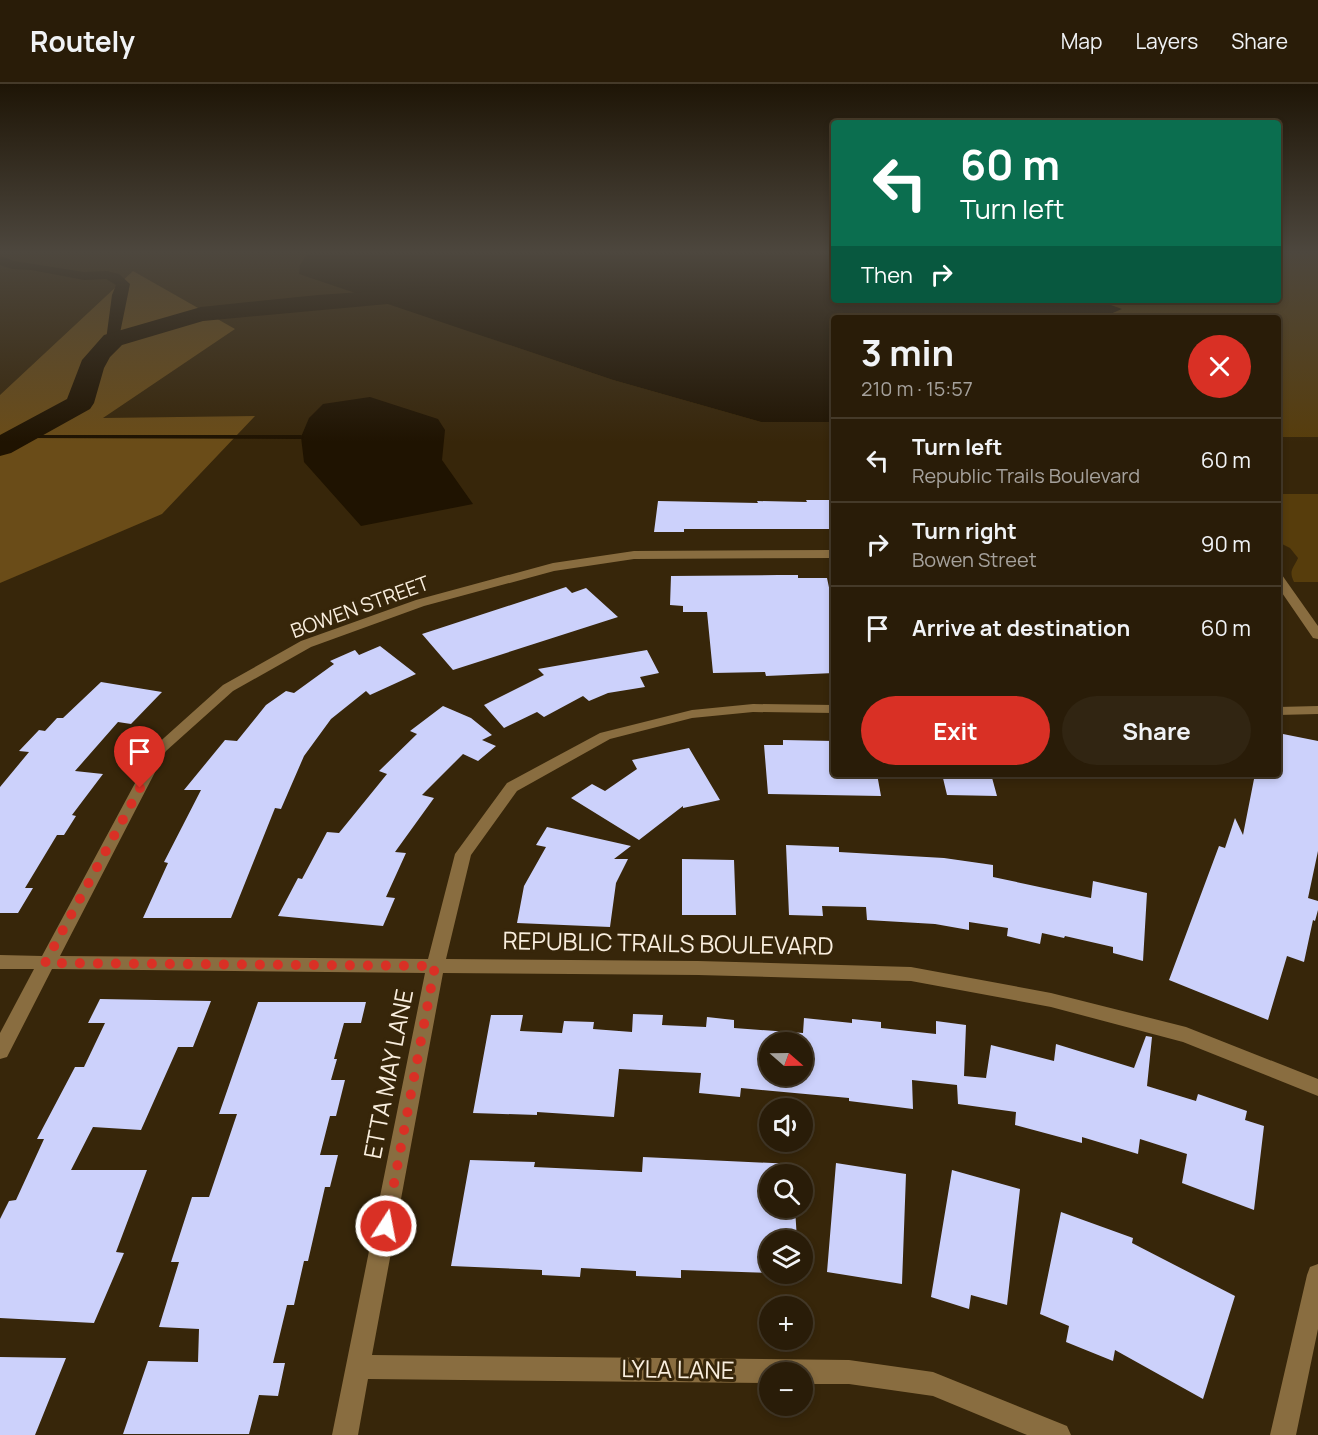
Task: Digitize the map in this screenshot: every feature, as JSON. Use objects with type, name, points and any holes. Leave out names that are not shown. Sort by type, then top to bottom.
[{"type":"street","name":"BOWEN STREET","points":[[0,1051],[160,749],[228,688],[306,644],[420,603],[553,567],[634,555],[831,554]]},
{"type":"street","points":[[1281,582],[1318,635]]},
{"type":"street","name":"ETTA MAY LANE","points":[[345,1435],[435,966],[463,854],[512,787],[605,736],[692,714],[753,708],[831,709]]},
{"type":"street","points":[[1281,711],[1318,710]]},
{"type":"street","name":"REPUBLIC TRAILS BOULEVARD","points":[[0,962],[698,968],[911,974],[1050,1000],[1186,1035],[1318,1088]]},
{"type":"street","points":[[1283,1435],[1318,1275]]},
{"type":"street","name":"LYLA LANE","points":[[359,1367],[849,1372],[933,1384],[1059,1435]]},
{"type":"shaded area","points":[[85,316],[212,316],[235,329],[103,418],[255,416],[162,514],[0,583],[0,395]]},
{"type":"shaded area","points":[[424,316],[831,316],[831,422],[761,422],[613,380]]},
{"type":"shaded area","points":[[537,316],[831,316],[831,422],[761,422],[613,380],[489,338]]},
{"type":"shaded area","points":[[1281,316],[1318,316],[1318,437],[1281,437]]},
{"type":"shaded area","points":[[370,397],[438,419],[445,430],[442,460],[473,504],[361,526],[304,462],[301,437],[309,418],[323,404]]},
{"type":"shaded area","points":[[1281,494],[1318,494],[1318,582],[1294,582],[1292,569],[1298,558],[1290,548],[1281,544]]},
{"type":"building","points":[[806,500],[831,500],[831,529],[684,529],[684,532],[654,532],[658,501],[807,502]]},
{"type":"building","points":[[798,575],[798,578],[827,578],[831,597],[831,673],[766,676],[765,672],[713,673],[707,612],[683,612],[683,606],[670,605],[671,576]]},
{"type":"building","points":[[566,587],[572,593],[586,588],[618,617],[453,670],[422,634]]},
{"type":"building","points":[[380,646],[416,674],[370,695],[366,691],[331,719],[304,756],[281,809],[275,808],[231,918],[143,918],[168,863],[164,862],[201,790],[184,790],[225,740],[237,741],[266,705],[286,691],[294,693],[334,664],[330,661],[355,650],[359,655]]},
{"type":"building","points":[[647,650],[659,673],[640,677],[645,687],[608,693],[589,701],[583,696],[544,717],[537,712],[504,728],[484,705],[544,675],[538,669]]},
{"type":"building","points":[[101,682],[162,692],[131,724],[118,722],[75,771],[103,774],[72,815],[76,816],[64,835],[57,835],[25,888],[33,888],[18,913],[0,913],[0,787],[29,752],[19,751],[39,730],[45,731],[57,718],[63,718]]},
{"type":"building","points":[[443,706],[471,718],[492,735],[482,740],[496,746],[478,761],[463,754],[422,795],[434,798],[395,852],[406,853],[386,897],[395,898],[383,926],[278,916],[298,878],[302,879],[327,832],[339,833],[387,774],[379,771],[417,734],[410,731]]},
{"type":"building","points":[[1281,734],[1318,741],[1318,851],[1308,898],[1318,901],[1318,910],[1315,921],[1313,920],[1304,962],[1287,956],[1268,1020],[1169,980],[1219,846],[1225,848],[1235,818],[1243,835],[1254,777],[1281,777]]},
{"type":"building","points":[[783,740],[831,741],[831,777],[878,777],[881,796],[768,794],[764,745],[783,745]]},
{"type":"building","points":[[689,748],[720,800],[683,808],[683,806],[639,840],[571,798],[592,784],[605,791],[637,769],[632,760]]},
{"type":"building","points":[[943,777],[992,777],[997,796],[947,795]]},
{"type":"building","points":[[547,827],[631,846],[614,859],[628,859],[616,883],[610,927],[517,923],[524,886],[546,847],[536,845]]},
{"type":"building","points":[[786,845],[839,847],[839,852],[944,858],[993,865],[993,877],[1091,898],[1093,881],[1147,893],[1143,961],[1113,953],[1113,947],[1065,936],[1064,938],[1042,933],[1040,944],[1007,936],[1008,928],[969,922],[969,930],[935,924],[867,920],[866,907],[822,906],[823,916],[789,915]]},
{"type":"building","points":[[682,859],[734,860],[736,915],[682,915]]},
{"type":"building","points":[[100,999],[211,1001],[193,1047],[178,1047],[141,1130],[93,1127],[71,1170],[147,1170],[116,1252],[124,1253],[94,1323],[0,1318],[0,1219],[9,1201],[16,1200],[44,1139],[37,1139],[75,1067],[84,1067],[105,1023],[88,1023]]},
{"type":"building","points":[[258,1002],[366,1002],[361,1023],[344,1023],[334,1059],[337,1059],[331,1080],[345,1080],[336,1116],[330,1116],[320,1155],[338,1155],[330,1187],[325,1187],[308,1261],[304,1261],[294,1305],[287,1305],[273,1363],[285,1363],[278,1396],[259,1395],[249,1434],[123,1434],[148,1361],[198,1362],[199,1329],[159,1327],[179,1262],[171,1262],[192,1197],[209,1197],[237,1114],[219,1114]]},
{"type":"building","points":[[633,1014],[663,1015],[662,1025],[706,1027],[707,1017],[734,1020],[734,1028],[789,1032],[759,1032],[759,1086],[813,1086],[813,1032],[803,1032],[804,1018],[852,1023],[852,1019],[881,1022],[881,1028],[936,1034],[936,1021],[966,1025],[964,1076],[986,1078],[991,1045],[1054,1061],[1056,1044],[1134,1068],[1146,1036],[1152,1037],[1147,1086],[1196,1101],[1198,1094],[1247,1111],[1245,1120],[1264,1126],[1254,1210],[1182,1183],[1187,1154],[1140,1139],[1138,1154],[1082,1137],[1082,1143],[1015,1125],[1016,1112],[958,1104],[957,1085],[912,1080],[913,1109],[849,1101],[849,1098],[741,1088],[740,1097],[699,1093],[701,1073],[619,1069],[614,1117],[537,1112],[537,1115],[473,1113],[491,1015],[523,1015],[520,1031],[562,1033],[564,1021],[594,1022],[593,1029],[632,1032]]},
{"type":"building","points":[[643,1157],[793,1164],[759,1164],[759,1218],[796,1218],[796,1230],[759,1230],[759,1273],[681,1270],[681,1278],[636,1276],[636,1271],[581,1268],[580,1277],[542,1275],[542,1270],[451,1266],[470,1160],[535,1162],[534,1167],[642,1172]]},
{"type":"building","points":[[836,1163],[906,1174],[902,1284],[827,1272]]},
{"type":"building","points":[[952,1170],[1020,1189],[1007,1305],[971,1295],[969,1309],[931,1297]]},
{"type":"building","points":[[1061,1212],[1133,1238],[1132,1243],[1235,1296],[1203,1399],[1115,1350],[1113,1361],[1066,1342],[1069,1326],[1040,1314]]},
{"type":"building","points":[[0,1357],[66,1358],[35,1435],[0,1435]]},
{"type":"waterway","points":[[113,340],[116,316]]},
{"type":"waterway","points":[[0,447],[80,403],[84,386],[95,360],[113,340],[194,316]]},
{"type":"waterway","points":[[23,436],[301,437]]},
{"type":"route","points":[[140,788],[45,963],[435,966],[386,1226]]}]
